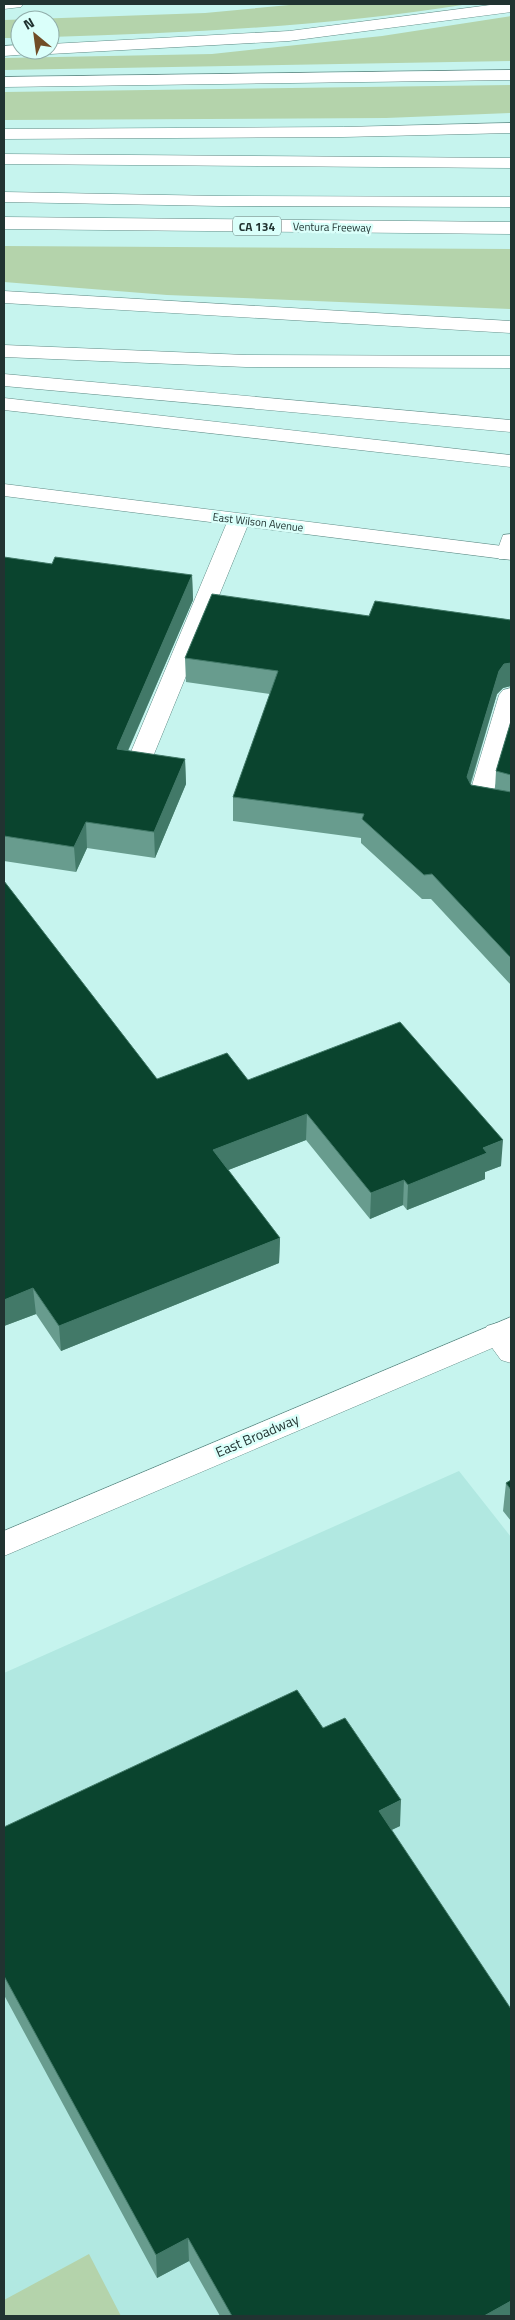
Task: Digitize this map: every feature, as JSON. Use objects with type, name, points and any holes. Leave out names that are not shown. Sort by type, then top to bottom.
[{"type":"main road","points":[[4,4],[15,4]]},
{"type":"main road","points":[[60,48],[289,36],[511,7]]},
{"type":"main road","points":[[4,82],[511,74]]},
{"type":"main road","points":[[4,134],[343,132],[511,128]]},
{"type":"main road","points":[[4,159],[511,163]]},
{"type":"main road","points":[[4,182],[148,185],[511,185]]},
{"type":"main road","points":[[4,197],[230,201],[511,202]]},
{"type":"main road","name":"Ventura Freeway","points":[[4,223],[511,228]]},
{"type":"main road","points":[[4,297],[511,326]]},
{"type":"main road","points":[[4,351],[246,361],[511,362]]},
{"type":"main road","points":[[4,380],[511,426]]},
{"type":"main road","points":[[4,404],[511,461]]},
{"type":"main road","name":"East Wilson Avenue","points":[[4,490],[239,520],[510,549]]},
{"type":"main road","points":[[140,759],[239,520]]},
{"type":"main road","points":[[511,695],[479,802],[511,808]]},
{"type":"main road","name":"East Broadway","points":[[4,1544],[506,1338]]},
{"type":"shaded area","points":[[459,1471],[511,1537],[511,2316],[4,2316],[4,1673]]},
{"type":"green space","points":[[300,4],[469,4],[417,12],[313,23],[208,31],[60,37],[60,18],[205,13]]},
{"type":"green space","points":[[511,16],[511,61],[4,70],[4,58],[10,58],[10,60],[60,60],[60,57],[212,54],[382,36]]},
{"type":"green space","points":[[4,20],[10,20],[10,38],[4,38]]},
{"type":"green space","points":[[511,85],[511,113],[386,118],[4,120],[4,92]]},
{"type":"green space","points":[[4,246],[511,249],[511,309],[167,295],[4,282]]},
{"type":"green space","points":[[89,2254],[121,2316],[4,2316],[4,2300]]},
{"type":"building","points":[[4,557],[52,564],[55,557],[192,575],[117,749],[185,759],[154,832],[86,822],[74,847],[4,836]]},
{"type":"building","points":[[212,594],[369,616],[375,601],[511,620],[511,663],[504,664],[499,671],[467,777],[471,785],[511,792],[511,958],[432,874],[424,875],[362,819],[364,814],[233,797],[278,671],[185,658]]},
{"type":"building","points":[[511,721],[511,775],[496,771]]},
{"type":"building","points":[[4,881],[157,1079],[227,1053],[248,1080],[400,1022],[503,1140],[483,1148],[487,1153],[408,1185],[404,1180],[371,1193],[307,1114],[213,1150],[280,1238],[59,1326],[33,1288],[4,1300]]},
{"type":"building","points":[[511,1480],[511,1490],[506,1483]]},
{"type":"building","points":[[297,1690],[323,1728],[345,1718],[401,1800],[379,1811],[511,2009],[511,2301],[484,2316],[232,2316],[188,2238],[156,2255],[4,1976],[4,1827]]}]
